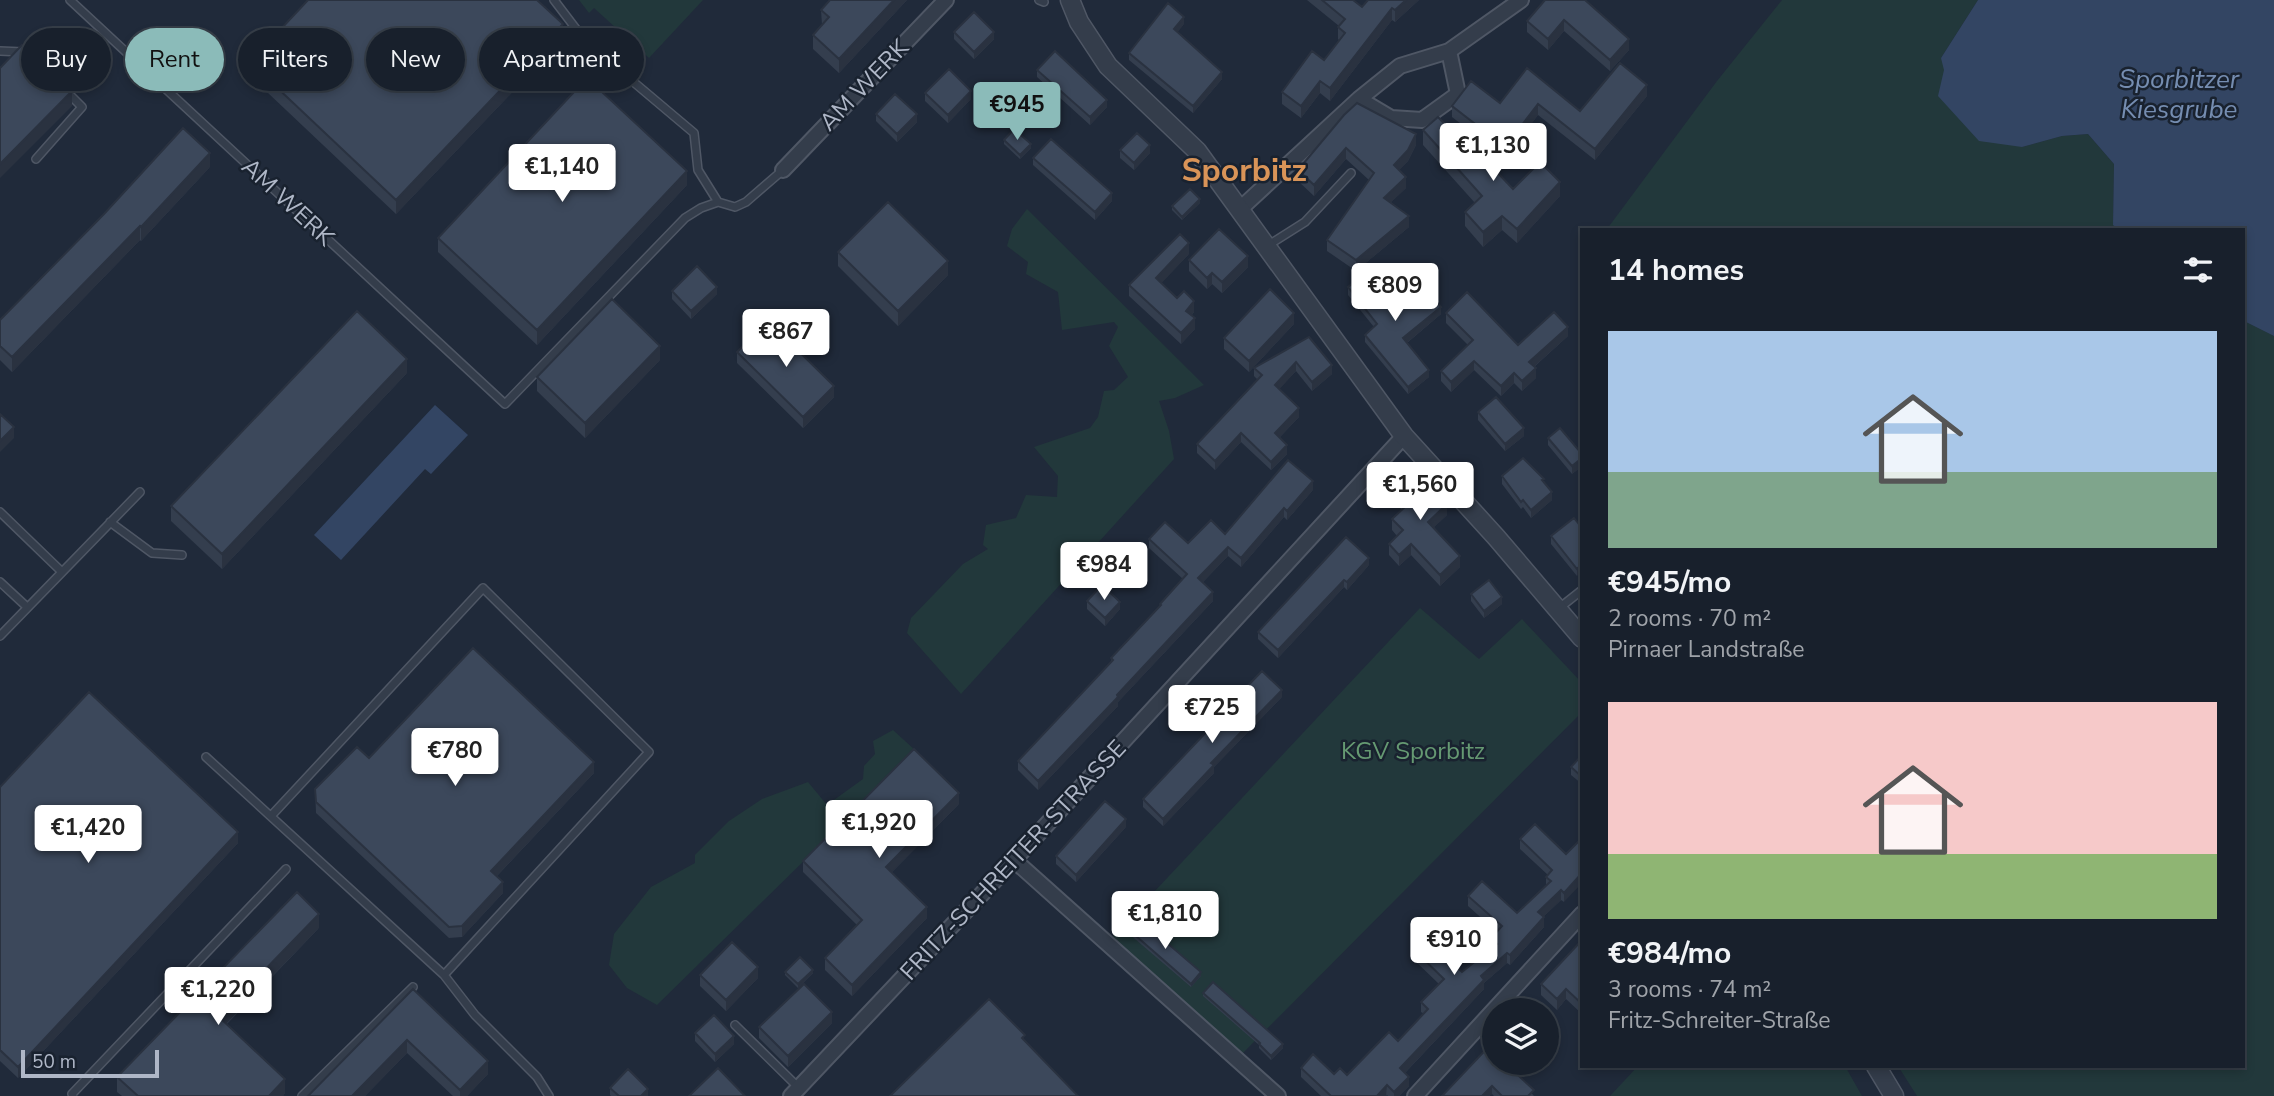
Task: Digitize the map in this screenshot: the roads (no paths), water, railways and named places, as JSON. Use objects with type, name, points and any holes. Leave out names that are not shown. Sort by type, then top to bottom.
[{"type":"street","name":"AM WERK","points":[[783,170],[946,0]]},
{"type":"street","points":[[1070,0],[1079,22],[1108,66],[1197,151],[1404,436],[1496,537],[1580,636]]},
{"type":"street","points":[[1239,210],[1359,99],[1400,66],[1450,51],[1521,0]]},
{"type":"street","points":[[1359,99],[1391,118],[1422,120],[1458,94],[1450,51]]},
{"type":"street","name":"FRITZ-SCHREITER-STRASSE","points":[[795,1092],[1014,860],[1404,436]]},
{"type":"street","points":[[1014,860],[1278,1096]]},
{"type":"street","points":[[1415,1096],[1580,916]]},
{"type":"street","points":[[1877,1068],[1894,1096]]},
{"type":"lane","name":"AM WERK","points":[[70,0],[505,404],[685,218],[718,202]]},
{"type":"lane","points":[[554,0],[586,42],[694,133],[698,170],[718,202],[735,207],[746,202],[783,170]]},
{"type":"lane","points":[[0,51],[21,51]]},
{"type":"lane","points":[[36,159],[82,107],[65,91]]},
{"type":"lane","points":[[1267,247],[1305,222],[1350,173]]},
{"type":"lane","points":[[0,636],[140,492]]},
{"type":"lane","points":[[0,512],[61,571]]},
{"type":"lane","points":[[110,522],[152,553],[182,555]]},
{"type":"lane","points":[[0,582],[27,607]]},
{"type":"lane","points":[[271,816],[482,588],[649,752],[444,975]]},
{"type":"lane","points":[[1558,610],[1580,592]]},
{"type":"lane","points":[[206,757],[444,975],[475,1014],[537,1077],[550,1096]]},
{"type":"lane","points":[[73,1096],[286,869]]},
{"type":"lane","points":[[302,1096],[413,987]]},
{"type":"lane","points":[[734,1025],[795,1092]]},
{"type":"water","name":"Sporbitzer Kiesgrube","points":[[1978,0],[2274,0],[2274,336],[2245,322],[2245,228],[2117,228],[2113,225],[2114,164],[2088,134],[2062,136],[2022,147],[1979,141],[1938,96],[1944,70],[1941,58]]},
{"type":"water","points":[[435,405],[468,435],[431,474],[425,469],[341,560],[314,535]]},
{"type":"district","name":"Sporbitz","points":[[1244,170]]},
{"type":"park label","name":"KGV Sporbitz","points":[[1413,751]]}]
